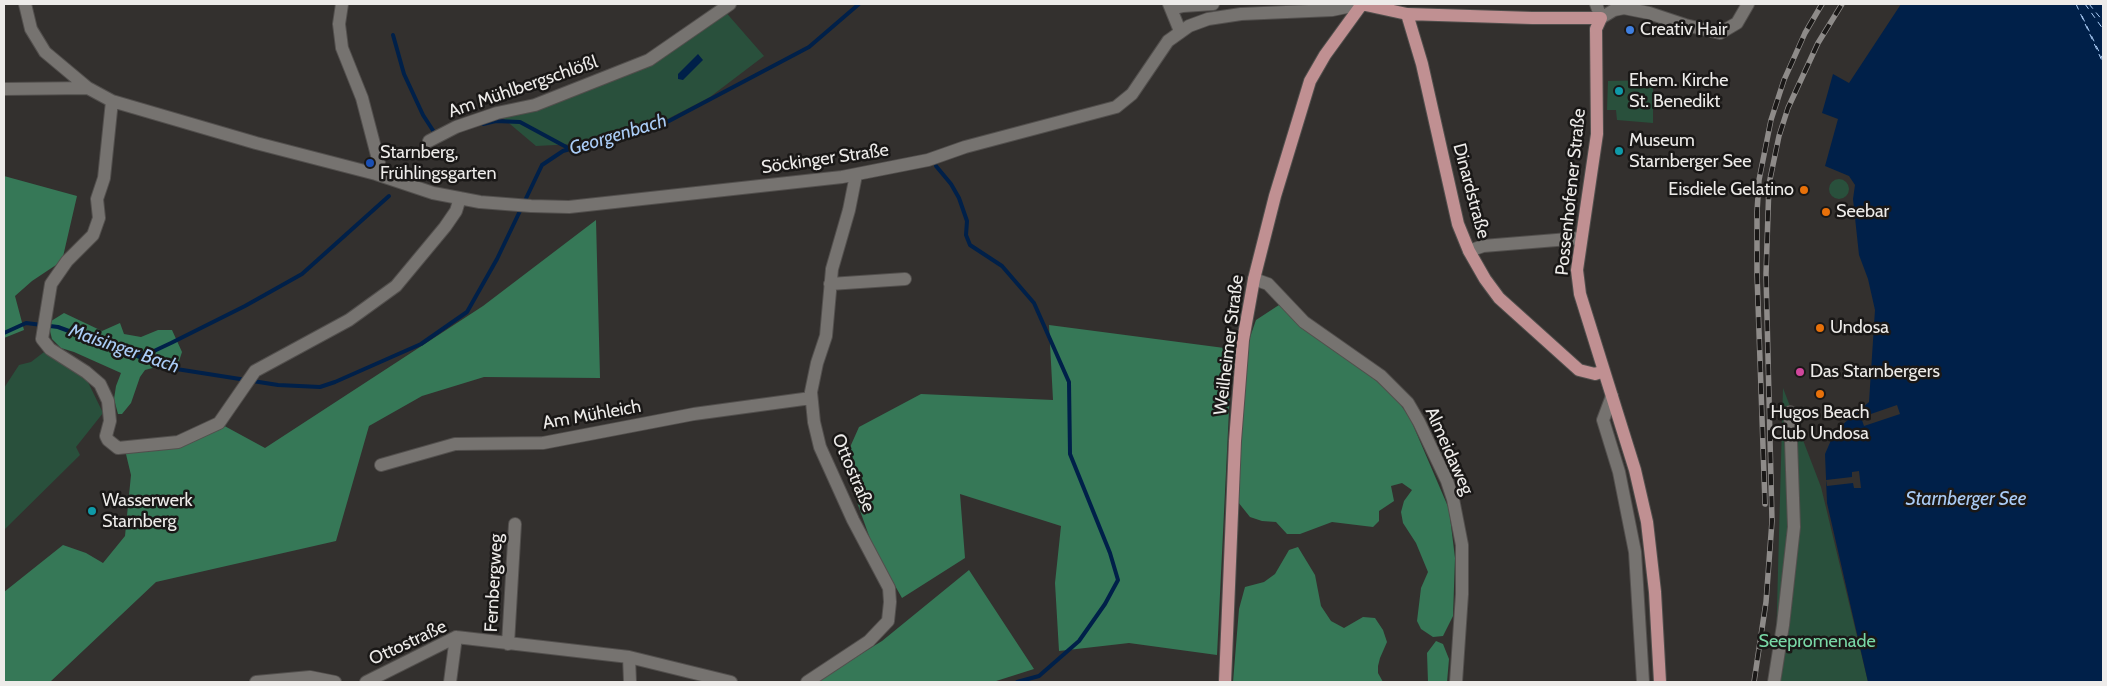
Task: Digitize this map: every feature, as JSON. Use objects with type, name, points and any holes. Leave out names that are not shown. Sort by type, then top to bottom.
[{"type":"main road","points":[[1362,4],[1407,14],[1601,18]]},
{"type":"main road","name":"Weilheimer Straße","points":[[1225,682],[1235,440],[1243,340],[1254,279],[1275,196],[1310,82],[1325,55],[1362,4]]},
{"type":"main road","name":"Dinardstraße","points":[[1407,14],[1422,64],[1458,224],[1469,251],[1485,279],[1499,298],[1579,370],[1595,374],[1604,371]]},
{"type":"main road","name":"Possenhofener Straße","points":[[1601,18],[1596,29],[1597,134],[1577,270],[1580,294],[1635,470],[1647,522],[1655,592],[1660,682]]},
{"type":"street","name":"Söckinger Straße","points":[[25,4],[31,29],[45,52],[88,88],[112,101],[256,143],[376,174],[433,193],[508,204],[569,207],[856,175],[928,160],[964,147],[1116,107],[1132,94],[1160,50],[1180,31],[1208,19],[1227,16],[1332,10],[1362,4]]},
{"type":"street","points":[[342,4],[339,24],[342,48],[362,98],[379,163],[376,174]]},
{"type":"street","name":"Am Mühlbergschlößl","points":[[429,141],[456,127],[497,113],[540,104],[649,60],[730,4]]},
{"type":"street","points":[[1180,31],[1170,6],[1213,4]]},
{"type":"street","points":[[1596,4],[1601,18],[1614,10],[1624,8],[1649,13],[1713,33],[1726,31],[1737,23],[1748,4]]},
{"type":"street","points":[[4,89],[88,88]]},
{"type":"street","points":[[112,101],[104,178],[97,199],[99,218],[93,235],[67,261],[51,284],[42,339],[50,349],[86,372],[100,384],[108,401],[110,421],[106,436],[118,448],[178,442],[219,423],[254,373],[349,320],[396,286],[445,227],[456,211],[460,198]]},
{"type":"street","name":"Ottostraße","points":[[807,682],[869,641],[888,622],[890,602],[889,588],[853,520],[820,447],[811,398],[817,363],[826,336],[832,269],[854,192],[856,175]]},
{"type":"street","points":[[1469,251],[1484,246],[1581,238]]},
{"type":"street","points":[[830,284],[905,279]]},
{"type":"street","name":"Almeidaweg","points":[[1254,279],[1268,284],[1304,322],[1381,376],[1408,403],[1420,422],[1447,481],[1453,499],[1462,545],[1462,594],[1456,682]]},
{"type":"street","points":[[1612,396],[1603,420],[1619,472],[1635,552],[1642,682]]},
{"type":"street","name":"Am Mühleich","points":[[381,465],[455,444],[543,443],[694,414],[811,398]]},
{"type":"street","points":[[1774,682],[1783,624],[1794,527],[1790,412]]},
{"type":"street","name":"Fernbergweg","points":[[508,644],[515,524]]},
{"type":"street","points":[[450,682],[456,637]]},
{"type":"street","name":"Ottostraße","points":[[366,682],[456,637],[628,656],[730,682]]},
{"type":"street","points":[[628,656],[630,682]]},
{"type":"street","points":[[256,682],[310,676],[335,682]]},
{"type":"green space","points":[[723,9],[764,56],[710,97],[654,126],[593,143],[536,146],[497,113],[649,60]]},
{"type":"green space","points":[[1653,80],[1653,123],[1617,120],[1616,110],[1607,110],[1608,81]]},
{"type":"green space","points":[[4,176],[77,196],[62,261],[32,281],[15,296],[24,330],[4,338]]},
{"type":"green space","points":[[1839,179],[1846,182],[1849,189],[1846,196],[1839,199],[1832,196],[1829,189],[1832,182]]},
{"type":"green space","points":[[596,220],[600,378],[484,377],[422,396],[369,426],[336,541],[156,582],[50,682],[4,682],[4,592],[63,545],[86,553],[103,563],[125,536],[131,475],[125,450],[178,442],[219,423],[265,448],[483,306]]},
{"type":"green space","points":[[1279,305],[1355,361],[1398,401],[1410,418],[1449,509],[1455,558],[1453,616],[1443,636],[1433,637],[1421,629],[1417,621],[1421,588],[1428,572],[1416,543],[1403,523],[1401,512],[1404,501],[1412,490],[1402,483],[1391,486],[1394,501],[1379,511],[1379,521],[1373,527],[1332,522],[1300,534],[1287,534],[1276,522],[1262,521],[1250,517],[1238,502],[1239,441],[1249,340],[1256,320]]},
{"type":"green space","points":[[64,313],[102,331],[120,323],[124,334],[141,337],[158,330],[172,330],[182,352],[179,361],[170,366],[160,366],[145,370],[140,377],[131,403],[122,414],[118,414],[114,399],[121,373],[61,348],[52,339],[48,323]]},
{"type":"green space","points":[[1049,325],[1232,349],[1217,655],[1129,643],[1059,651],[1055,583],[1061,526],[960,494],[965,558],[902,598],[873,547],[843,463],[859,427],[921,394],[1053,400]]},
{"type":"green space","points":[[44,352],[87,380],[103,413],[76,447],[80,455],[4,530],[4,388],[19,365],[31,362]]},
{"type":"green space","name":"Seepromenade","points":[[1783,388],[1821,487],[1868,682],[1769,682],[1776,644]]},
{"type":"green space","points":[[1298,547],[1315,575],[1321,606],[1331,621],[1344,628],[1363,617],[1375,618],[1383,630],[1387,642],[1380,658],[1378,673],[1383,682],[1233,682],[1239,609],[1245,587],[1264,582],[1275,574],[1289,550]]},
{"type":"green space","points":[[969,570],[1034,669],[993,682],[815,682],[882,641]]},
{"type":"green space","points":[[1436,641],[1443,644],[1449,659],[1447,682],[1428,682],[1427,653]]},
{"type":"water","name":"Starnberger See","points":[[1901,4],[2103,4],[2103,682],[1868,682],[1827,503],[1825,454],[1835,431],[1869,402],[1875,310],[1868,279],[1859,255],[1853,199],[1855,185],[1849,176],[1825,166],[1838,119],[1822,113],[1833,74],[1849,83]]},
{"type":"water","points":[[698,54],[703,60],[683,80],[678,79],[678,74]]},
{"type":"pier","points":[[1897,405],[1900,414],[1864,426],[1861,417],[1864,416],[1859,410],[1862,408],[1868,415]]},
{"type":"pier","points":[[1859,471],[1861,488],[1854,488],[1853,483],[1827,486],[1826,480],[1852,477],[1852,472]]},
{"type":"waterway","name":"Georgenbach","points":[[4,333],[26,323],[58,327],[170,368],[278,385],[320,387],[335,382],[421,344],[467,312],[497,259],[542,165],[563,151],[669,121],[809,47],[859,4]]},
{"type":"waterway","points":[[393,35],[404,74],[423,115],[434,132]]},
{"type":"waterway","points":[[483,124],[496,121],[520,122],[570,149]]},
{"type":"waterway","points":[[936,166],[951,184],[959,198],[967,221],[966,235],[970,245],[1002,266],[1034,303],[1069,382],[1070,454],[1110,553],[1118,580],[1105,604],[1079,641],[1039,676],[1017,682]]},
{"type":"waterway","name":"Maisinger Bach","points":[[134,356],[154,351],[171,343],[245,306],[302,274],[389,196]]},
{"type":"ferry route","points":[[2076,4],[2103,63]]},
{"type":"ferry route","points":[[2085,4],[2103,29]]},
{"type":"ferry route","points":[[2089,4],[2103,21]]},
{"type":"ferry route","points":[[2082,16],[2103,60]]},
{"type":"railway","points":[[1765,504],[1757,274],[1759,180],[1771,120],[1784,80],[1805,33],[1822,4]]},
{"type":"railway","points":[[1754,682],[1766,602],[1772,521],[1766,274],[1769,184],[1779,136],[1788,108],[1818,43],[1842,4]]},
{"type":"place","name":"Creativ Hair","points":[[1630,30]]},
{"type":"place","name":"Ehem. Kirche St. Benedikt","points":[[1619,91]]},
{"type":"place","name":"Museum Starnberger See","points":[[1619,151]]},
{"type":"place","name":"Starnberg, Frühlingsgarten","points":[[370,163]]},
{"type":"place","name":"Eisdiele Gelatino","points":[[1804,190]]},
{"type":"place","name":"Seebar","points":[[1826,212]]},
{"type":"place","name":"Undosa","points":[[1820,328]]},
{"type":"place","name":"Das Starnbergers","points":[[1800,372]]},
{"type":"place","name":"Hugos Beach Club Undosa","points":[[1820,394]]},
{"type":"place","name":"Wasserwerk Starnberg","points":[[92,511]]}]
